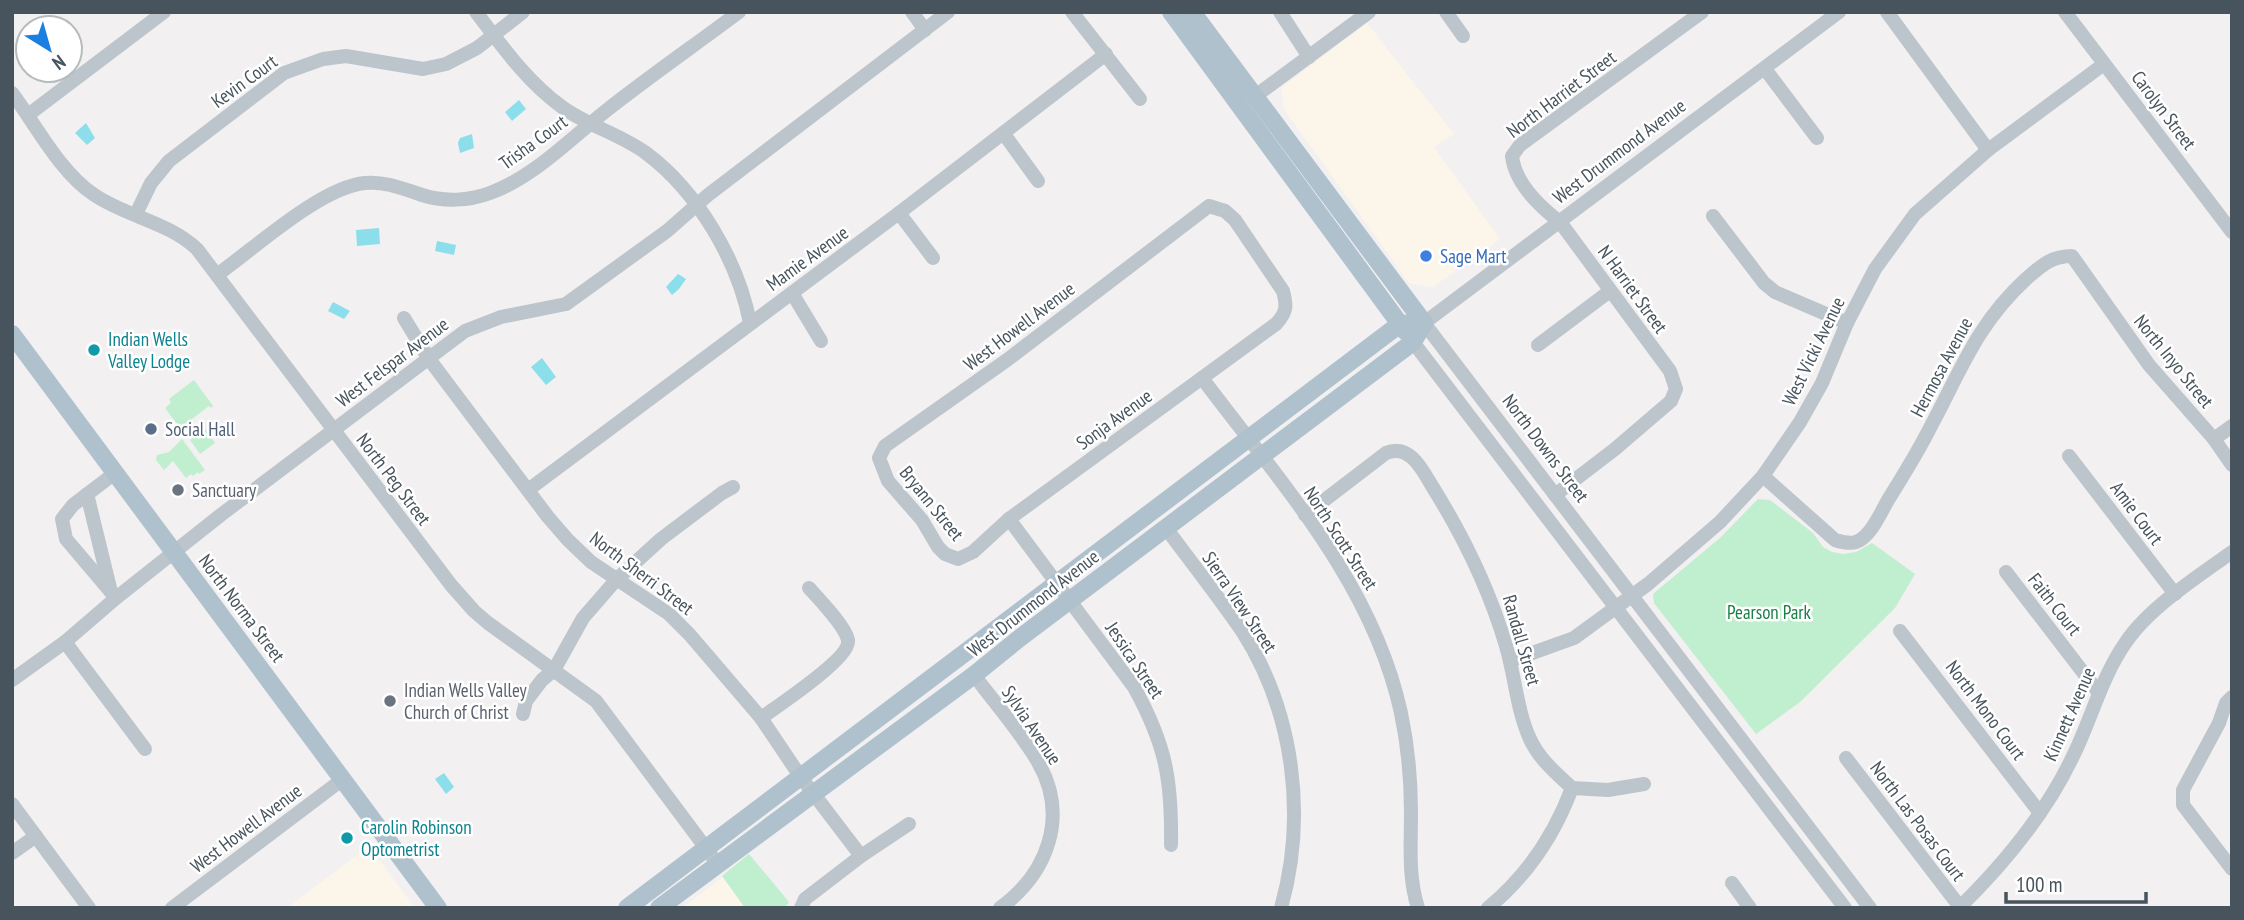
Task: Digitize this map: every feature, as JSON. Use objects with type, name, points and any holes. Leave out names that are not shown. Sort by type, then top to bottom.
[{"type":"main road","points":[[1171,12],[1413,342]]},
{"type":"main road","name":"North Downs Street","points":[[1192,12],[1424,323]]},
{"type":"main road","points":[[1400,324],[1424,323]]},
{"type":"main road","name":"West Drummond Avenue","points":[[659,908],[974,675],[1413,342],[1424,323]]},
{"type":"main road","name":"West Drummond Avenue","points":[[800,776],[1400,324]]},
{"type":"main road","name":"North Norma Street","points":[[12,334],[438,908]]},
{"type":"main road","points":[[627,908],[800,776]]},
{"type":"street","points":[[29,114],[164,12]]},
{"type":"street","points":[[477,12],[533,83],[563,108],[645,152],[672,176],[719,238],[734,270],[750,323]]},
{"type":"street","name":"Kevin Court","points":[[136,214],[151,183],[169,161],[284,73],[323,59],[346,56],[423,69],[446,64],[467,54],[523,12]]},
{"type":"street","name":"Trisha Court","points":[[218,274],[308,208],[346,187],[367,183],[387,184],[432,197],[470,199],[489,194],[516,180],[641,83],[739,12]]},
{"type":"street","points":[[912,12],[925,30]]},
{"type":"street","name":"West Felspar Avenue","points":[[12,680],[65,642],[114,596],[175,553],[222,514],[465,331],[488,321],[566,304],[667,231],[695,205],[948,12]]},
{"type":"street","points":[[1072,12],[1140,99]]},
{"type":"street","points":[[1280,12],[1309,57]]},
{"type":"street","points":[[1254,97],[1369,12]]},
{"type":"street","points":[[1446,12],[1463,36]]},
{"type":"street","name":"North Harriet Street","points":[[1560,222],[1541,208],[1513,170],[1512,156],[1520,145],[1702,12]]},
{"type":"street","name":"West Drummond Avenue","points":[[1424,323],[1839,12]]},
{"type":"street","points":[[1887,12],[1988,150]]},
{"type":"street","name":"Carolyn Street","points":[[2065,12],[2232,232]]},
{"type":"street","name":"Mamie Avenue","points":[[528,490],[1004,134],[1106,54]]},
{"type":"street","name":"West Vicki Avenue","points":[[1510,661],[1574,638],[1617,608],[1720,522],[1763,476],[1800,422],[1879,261],[1915,214],[1988,150],[2104,64]]},
{"type":"street","points":[[1765,69],[1816,138]]},
{"type":"street","name":"North Peg Street","points":[[12,93],[80,184],[106,202],[183,236],[218,274],[431,560],[474,611],[596,701],[717,863]]},
{"type":"street","points":[[1004,134],[1038,181]]},
{"type":"street","name":"West Howell Avenue","points":[[880,463],[881,452],[885,446],[1007,360],[1209,206],[1225,211],[1235,220],[1283,291],[1286,309]]},
{"type":"street","points":[[899,213],[933,258]]},
{"type":"street","points":[[1713,216],[1764,283],[1775,292],[1847,323]]},
{"type":"street","name":"N Harriet Street","points":[[1555,495],[1671,401],[1676,389],[1674,379],[1560,222]]},
{"type":"street","name":"Hermosa Avenue","points":[[1763,476],[1835,540],[1855,542],[1870,530],[1910,466],[1975,341],[2010,295],[2052,258],[2072,257],[2088,281]]},
{"type":"street","name":"North Inyo Street","points":[[2088,281],[2150,365],[2214,439],[2232,465]]},
{"type":"street","points":[[1538,345],[1610,291]]},
{"type":"street","points":[[792,293],[821,341]]},
{"type":"street","name":"Sonja Avenue","points":[[961,558],[973,552],[1009,519],[1276,324],[1286,309]]},
{"type":"street","name":"North Sherri Street","points":[[404,318],[429,359],[568,540],[615,580],[669,614],[690,635],[761,718],[800,776],[861,856]]},
{"type":"street","name":"North Downs Street","points":[[1424,323],[1870,908]]},
{"type":"street","points":[[1413,342],[1845,908]]},
{"type":"street","name":"North Scott Street","points":[[1202,378],[1347,575],[1370,619],[1388,665],[1401,712],[1409,761],[1411,870],[1418,908]]},
{"type":"street","points":[[2214,439],[2232,426]]},
{"type":"street","name":"Randall Street","points":[[1305,515],[1391,451],[1406,452],[1454,520],[1485,582],[1510,661],[1528,736],[1548,765],[1572,788]]},
{"type":"street","name":"Amie Court","points":[[2069,456],[2175,594]]},
{"type":"street","name":"Bryann Street","points":[[880,463],[888,481],[910,504],[938,547],[951,557],[961,558]]},
{"type":"street","points":[[114,596],[74,550],[63,533],[62,519],[65,513],[87,494],[116,473]]},
{"type":"street","points":[[523,714],[526,701],[542,680],[554,670],[583,618],[615,580],[661,539],[733,487]]},
{"type":"street","points":[[87,494],[114,596]]},
{"type":"street","name":"Jessica Street","points":[[1009,519],[1134,687],[1159,737],[1169,782],[1171,845]]},
{"type":"street","name":"Sierra View Street","points":[[1166,528],[1242,631],[1259,661],[1274,699],[1290,759],[1294,809],[1292,854],[1281,908]]},
{"type":"street","name":"Kinnett Avenue","points":[[1960,907],[2019,841],[2040,813],[2075,753],[2099,693],[2126,642],[2136,629],[2175,594],[2232,551]]},
{"type":"street","name":"Faith Court","points":[[2006,572],[2099,693]]},
{"type":"street","points":[[761,718],[835,662],[847,646],[848,639],[837,620],[809,588]]},
{"type":"street","name":"North Mono Court","points":[[1900,631],[2040,813]]},
{"type":"street","points":[[65,642],[145,749]]},
{"type":"street","name":"Sylvia Avenue","points":[[974,675],[1038,761],[1052,804],[1052,826],[1038,869],[1025,887],[1000,908]]},
{"type":"street","points":[[2232,697],[2226,703],[2219,723],[2183,790],[2183,805],[2232,869]]},
{"type":"street","name":"North Las Posas Court","points":[[1846,758],[1960,907]]},
{"type":"street","name":"West Howell Avenue","points":[[172,908],[343,779]]},
{"type":"street","points":[[1488,908],[1523,875],[1542,850],[1561,816],[1572,788],[1608,790],[1644,784]]},
{"type":"street","points":[[12,804],[89,908]]},
{"type":"street","points":[[801,908],[805,899],[861,856],[909,824]]},
{"type":"street","points":[[12,853],[36,836]]},
{"type":"street","points":[[1732,883],[1750,908]]},
{"type":"shaded area","points":[[1367,23],[1454,134],[1434,147],[1500,239],[1433,287],[1409,283],[1283,108],[1281,88]]},
{"type":"shaded area","points":[[369,846],[415,908],[287,908]]},
{"type":"shaded area","points":[[723,877],[746,908],[682,908]]},
{"type":"green space","points":[[194,380],[213,406],[209,406],[180,428],[165,408],[171,403],[169,399]]},
{"type":"green space","points":[[205,429],[215,443],[200,454],[190,440]]},
{"type":"green space","points":[[182,439],[205,470],[186,478],[173,461],[164,470],[156,460],[157,455],[169,452]]},
{"type":"green space","name":"Pearson Park","points":[[1758,499],[1770,500],[1813,533],[1823,547],[1832,552],[1856,552],[1872,543],[1915,574],[1895,608],[1800,702],[1756,734],[1654,603],[1653,594],[1721,537]]},
{"type":"green space","points":[[749,854],[789,902],[785,908],[745,908],[722,876]]},
{"type":"water","points":[[519,100],[526,109],[512,121],[505,112]]},
{"type":"water","points":[[86,123],[95,138],[87,145],[75,133]]},
{"type":"water","points":[[472,134],[474,148],[460,153],[460,138]]},
{"type":"water","points":[[379,228],[380,244],[357,246],[356,230]]},
{"type":"water","points":[[437,241],[456,245],[454,255],[435,251]]},
{"type":"water","points":[[678,274],[686,279],[672,295],[666,287]]},
{"type":"water","points":[[333,302],[350,311],[344,319],[328,311]]},
{"type":"water","points":[[542,358],[556,377],[546,385],[531,367]]},
{"type":"water","points":[[444,773],[454,787],[446,794],[435,779]]},
{"type":"place","name":"Sage Mart","points":[[1426,256]]},
{"type":"place","name":"Indian Wells Valley Lodge","points":[[94,350]]},
{"type":"place","name":"Social Hall","points":[[151,429]]},
{"type":"place","name":"Sanctuary","points":[[178,490]]},
{"type":"place","name":"Indian Wells Valley Church of Christ","points":[[390,701]]},
{"type":"place","name":"Carolin Robinson Optometrist","points":[[347,838]]}]
